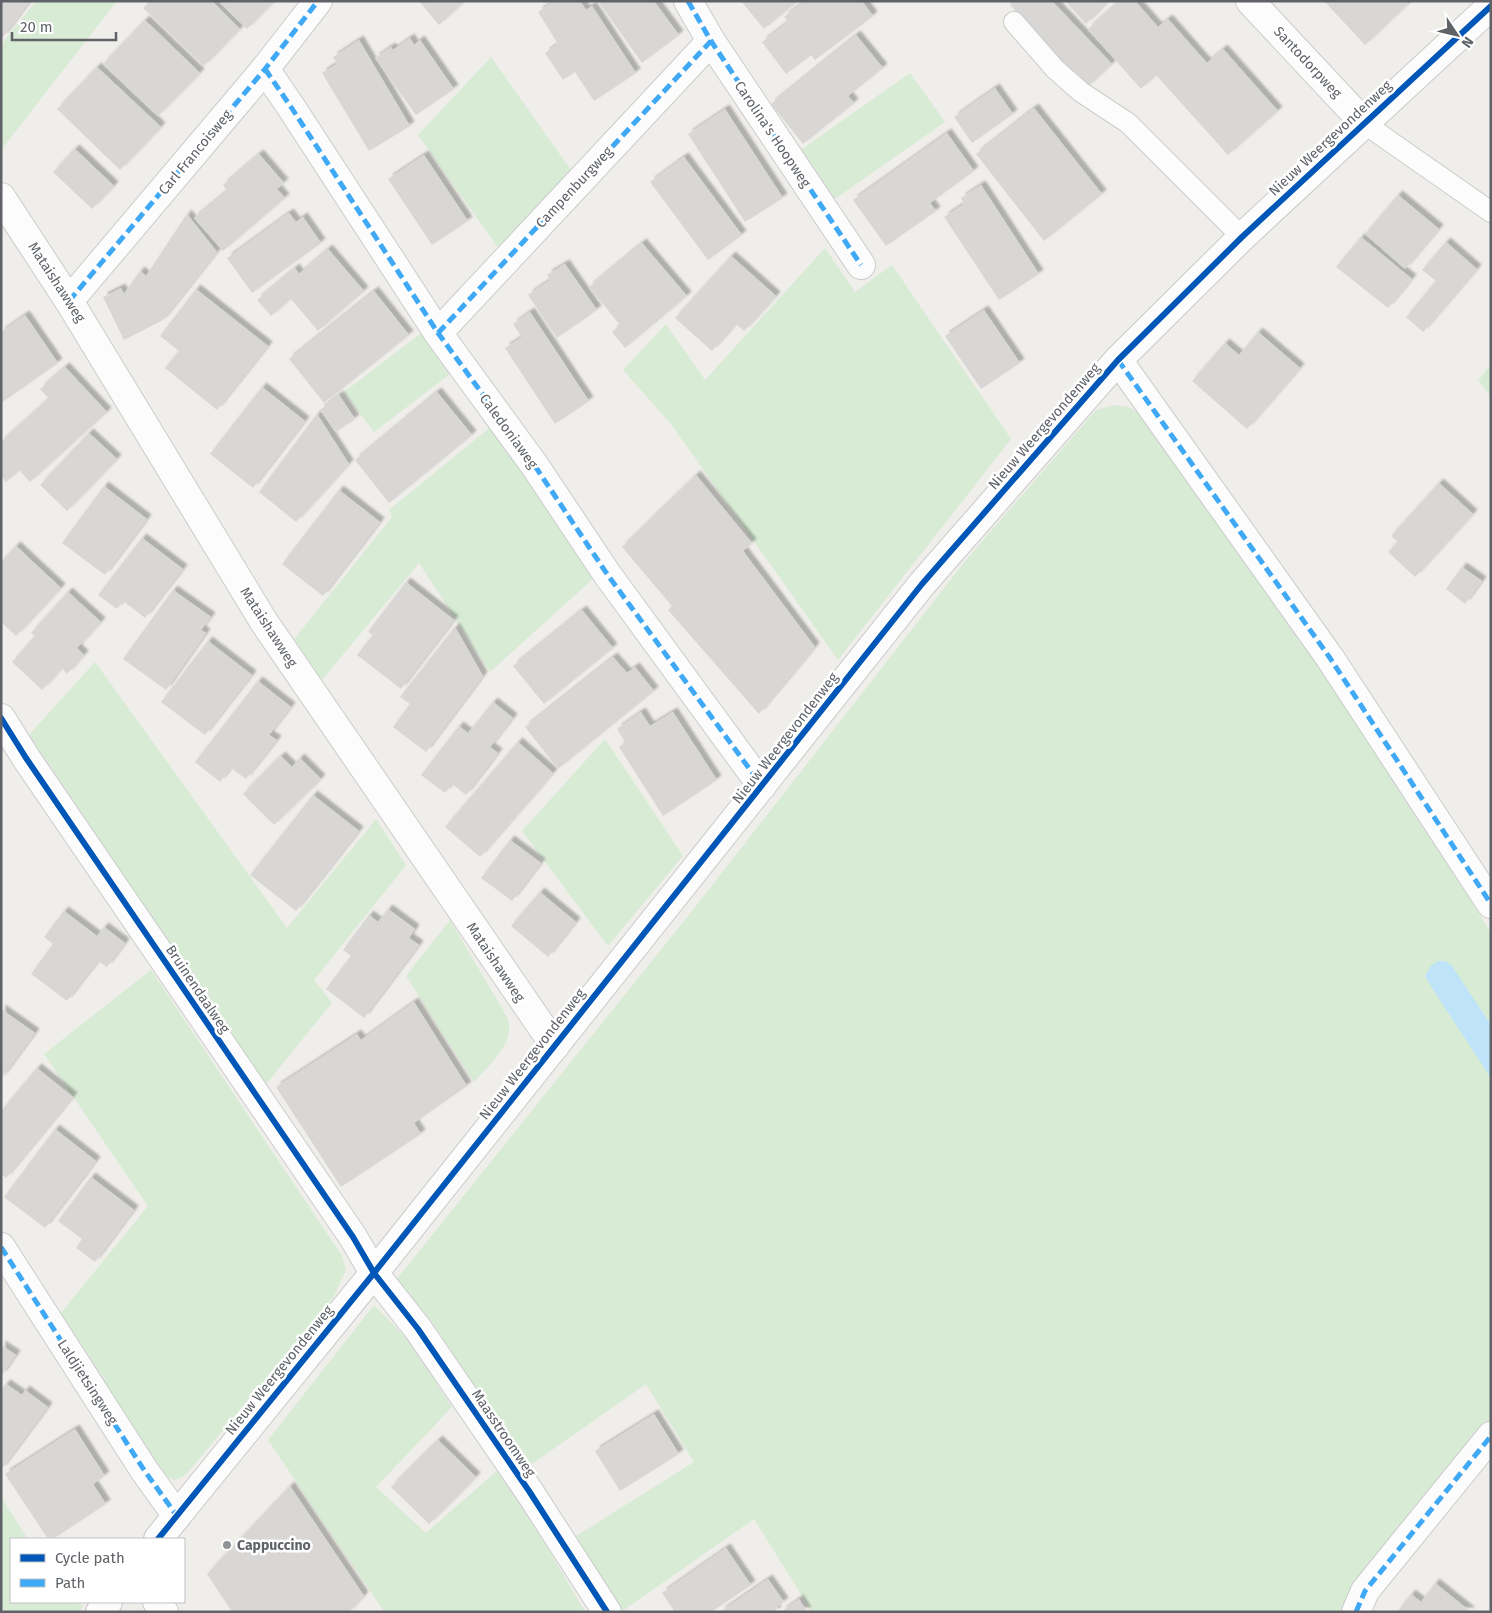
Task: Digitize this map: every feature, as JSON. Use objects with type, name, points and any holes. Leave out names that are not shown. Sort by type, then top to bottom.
[{"type":"street","name":"Carl Francoisweg","points":[[70,301],[265,69],[318,1]]},
{"type":"street","name":"Carolina's Hoopweg","points":[[688,1],[711,41],[861,265]]},
{"type":"street","name":"Santodorpweg","points":[[1250,1],[1365,124]]},
{"type":"street","name":"Nieuw Weergevondenweg","points":[[159,1538],[374,1273],[922,584],[1118,360],[1242,237],[1491,6]]},
{"type":"street","name":"Campenburgweg","points":[[438,333],[711,41]]},
{"type":"street","name":"Caledoniaweg","points":[[265,69],[438,333],[535,466],[607,574],[762,786]]},
{"type":"street","name":"Mataishawweg","points":[[1,197],[70,301],[264,622],[555,1046]]},
{"type":"street","points":[[1118,360],[1330,658],[1491,904]]},
{"type":"street","name":"Bruinendaalweg","points":[[1,718],[26,758],[353,1237],[374,1273]]},
{"type":"street","name":"Laldjietsingweg","points":[[1,1247],[144,1470],[177,1516]]},
{"type":"street","name":"Maasstroomweg","points":[[374,1273],[418,1329],[528,1490],[607,1612]]},
{"type":"street","points":[[1356,1612],[1365,1591],[1491,1436]]},
{"type":"lane","points":[[1014,22],[1055,69],[1081,92],[1128,124],[1242,237]]},
{"type":"lane","points":[[1365,124],[1491,212]]},
{"type":"green space","points":[[36,1],[117,1],[1,150],[1,45]]},
{"type":"green space","points":[[491,57],[573,173],[502,253],[418,135]]},
{"type":"green space","points":[[910,73],[945,122],[829,203],[795,154]]},
{"type":"green space","points":[[825,248],[855,292],[892,265],[1011,439],[838,660],[671,424],[623,370],[666,324],[705,380]]},
{"type":"green space","points":[[424,331],[454,371],[374,432],[344,392]]},
{"type":"green space","points":[[1491,364],[1491,396],[1478,381]]},
{"type":"green space","points":[[1114,405],[1128,407],[1143,415],[1319,659],[1491,933],[1491,1424],[1345,1612],[812,1612],[754,1519],[621,1612],[573,1538],[694,1462],[646,1384],[526,1468],[432,1322],[392,1285],[696,906],[966,560],[1096,410]]},
{"type":"green space","points":[[493,425],[595,577],[490,672],[419,563],[322,680],[294,639],[392,517],[389,510]]},
{"type":"green space","points":[[95,662],[287,928],[376,819],[406,865],[314,980],[332,1003],[258,1094],[26,738]]},
{"type":"green space","points":[[605,739],[683,856],[608,946],[522,831]]},
{"type":"green space","points":[[450,920],[509,1023],[509,1033],[502,1049],[474,1082],[406,976]]},
{"type":"green space","points":[[151,970],[342,1256],[346,1270],[333,1298],[190,1470],[181,1478],[174,1480],[167,1477],[142,1455],[56,1319],[148,1206],[44,1054]]},
{"type":"green space","points":[[374,1305],[411,1343],[452,1407],[376,1487],[426,1533],[498,1470],[540,1535],[585,1612],[382,1612],[383,1610],[268,1440]]},
{"type":"green space","points":[[1,1497],[27,1538],[10,1538],[10,1603],[78,1603],[83,1607],[79,1612],[1,1612]]},
{"type":"water","points":[[1438,961],[1445,961],[1452,966],[1491,1025],[1491,1078],[1425,976],[1431,966]]},
{"type":"building","points":[[1,1],[30,1],[3,37],[1,36]]},
{"type":"building","points":[[150,1],[212,1],[240,29],[204,66],[143,8]]},
{"type":"building","points":[[222,1],[274,1],[247,29],[220,3]]},
{"type":"building","points":[[419,1],[465,1],[439,25]]},
{"type":"building","points":[[554,1],[580,1],[586,10],[592,6],[636,73],[594,101],[575,72],[563,80],[545,53],[558,44],[538,12]]},
{"type":"building","points":[[598,1],[654,1],[679,35],[642,63]]},
{"type":"building","points":[[741,1],[798,1],[764,29]]},
{"type":"building","points":[[805,1],[862,1],[873,16],[815,60],[811,55],[786,74],[762,42],[788,22],[784,17]]},
{"type":"building","points":[[1012,1],[1052,1],[1112,64],[1089,86],[1079,76],[1075,77],[1010,5]]},
{"type":"building","points":[[1065,1],[1109,1],[1086,24]]},
{"type":"building","points":[[1119,1],[1135,1],[1158,27],[1168,19],[1207,63],[1223,49],[1278,111],[1228,155],[1156,75],[1141,89],[1088,29]]},
{"type":"building","points":[[1324,1],[1406,1],[1408,4],[1365,45]]},
{"type":"building","points":[[145,20],[200,73],[158,116],[103,64]]},
{"type":"building","points":[[856,35],[883,68],[848,96],[854,103],[803,144],[771,104]]},
{"type":"building","points":[[410,38],[414,45],[420,40],[454,89],[416,115],[375,58],[391,47],[393,50]]},
{"type":"building","points":[[359,40],[410,126],[369,151],[322,73],[337,64],[333,57]]},
{"type":"building","points":[[97,67],[161,127],[120,170],[57,109]]},
{"type":"building","points":[[995,88],[1013,114],[972,143],[954,117]]},
{"type":"building","points":[[1034,108],[1102,194],[1044,241],[976,154]]},
{"type":"building","points":[[725,109],[783,198],[745,222],[688,134]]},
{"type":"building","points":[[947,133],[974,171],[930,203],[936,211],[886,246],[853,200]]},
{"type":"building","points":[[75,149],[114,186],[92,209],[53,172]]},
{"type":"building","points":[[259,154],[284,183],[277,189],[285,198],[223,251],[194,218],[227,191],[223,185]]},
{"type":"building","points":[[424,155],[468,221],[432,245],[388,179]]},
{"type":"building","points":[[684,157],[742,235],[708,260],[650,182]]},
{"type":"building","points":[[981,185],[1039,274],[999,300],[944,217],[964,204],[961,198]]},
{"type":"building","points":[[1398,195],[1439,229],[1405,269],[1365,234]]},
{"type":"building","points":[[289,213],[296,222],[303,217],[321,243],[252,293],[227,258]]},
{"type":"building","points":[[187,214],[217,252],[163,320],[124,340],[103,297],[121,288],[124,294],[140,271],[146,276]]},
{"type":"building","points":[[1361,237],[1412,279],[1388,308],[1336,267]]},
{"type":"building","points":[[1446,242],[1477,269],[1423,332],[1406,317],[1436,281],[1422,270]]},
{"type":"building","points":[[642,243],[687,296],[625,348],[612,332],[620,325],[589,287]]},
{"type":"building","points":[[328,249],[364,291],[318,331],[291,299],[271,316],[257,300],[295,268],[299,274]]},
{"type":"building","points":[[731,256],[776,296],[744,331],[736,324],[712,351],[675,318]]},
{"type":"building","points":[[565,264],[597,310],[557,338],[528,295],[550,280],[547,275]]},
{"type":"building","points":[[196,289],[268,346],[217,410],[165,368],[179,351],[160,336]]},
{"type":"building","points":[[374,291],[409,335],[324,403],[289,359]]},
{"type":"building","points":[[984,310],[1020,363],[981,389],[945,336]]},
{"type":"building","points":[[530,312],[589,401],[555,424],[505,348],[522,337],[513,324]]},
{"type":"building","points":[[25,315],[58,363],[1,403],[1,332]]},
{"type":"building","points":[[1258,332],[1300,368],[1247,429],[1192,381],[1225,343],[1239,355]]},
{"type":"building","points":[[65,367],[107,412],[30,482],[19,470],[6,482],[1,476],[1,442],[49,399],[40,389]]},
{"type":"building","points":[[262,387],[305,421],[253,488],[210,454]]},
{"type":"building","points":[[437,392],[472,435],[389,503],[355,460]]},
{"type":"building","points":[[339,395],[355,419],[336,432],[320,410]]},
{"type":"building","points":[[317,414],[349,464],[296,522],[259,492]]},
{"type":"building","points":[[89,433],[117,459],[67,511],[40,485]]},
{"type":"building","points":[[696,475],[752,543],[743,551],[815,647],[759,714],[668,610],[672,606],[622,547]]},
{"type":"building","points":[[1439,483],[1473,514],[1415,577],[1388,552],[1398,542],[1391,536]]},
{"type":"building","points":[[104,486],[147,519],[105,575],[62,543]]},
{"type":"building","points":[[339,490],[380,522],[323,596],[282,564]]},
{"type":"building","points":[[142,538],[183,569],[145,618],[123,601],[117,609],[98,595]]},
{"type":"building","points":[[16,546],[61,588],[16,636],[1,622],[1,562]]},
{"type":"building","points":[[1462,567],[1482,581],[1465,604],[1446,589]]},
{"type":"building","points":[[406,582],[454,620],[401,689],[357,655],[373,635],[368,632]]},
{"type":"building","points":[[173,590],[211,617],[201,630],[206,633],[166,690],[123,659]]},
{"type":"building","points":[[68,592],[101,622],[77,648],[84,655],[67,674],[62,668],[42,690],[12,662],[35,636],[31,633]]},
{"type":"building","points":[[582,610],[613,648],[544,704],[513,666]]},
{"type":"building","points":[[455,627],[483,676],[426,752],[393,727],[410,704],[400,697]]},
{"type":"building","points":[[208,641],[252,675],[205,735],[161,702]]},
{"type":"building","points":[[613,657],[627,673],[635,667],[654,691],[558,769],[525,727]]},
{"type":"building","points":[[258,681],[291,707],[269,735],[277,740],[246,779],[231,768],[220,782],[195,762]]},
{"type":"building","points":[[493,702],[513,718],[490,747],[498,753],[466,795],[452,784],[445,793],[421,775],[459,726],[468,733]]},
{"type":"building","points":[[641,712],[650,726],[673,712],[717,780],[663,816],[619,747],[625,742],[617,729]]},
{"type":"building","points":[[518,742],[553,773],[480,857],[445,827]]},
{"type":"building","points":[[281,756],[292,767],[300,758],[321,779],[274,825],[243,794]]},
{"type":"building","points":[[313,795],[359,831],[296,911],[250,875]]},
{"type":"building","points":[[510,840],[541,863],[512,901],[481,878]]},
{"type":"building","points":[[540,892],[576,922],[548,957],[511,926]]},
{"type":"building","points":[[388,909],[415,929],[409,938],[419,945],[364,1018],[326,989],[351,956],[343,950],[369,915],[378,922]]},
{"type":"building","points":[[64,911],[97,936],[104,927],[125,943],[107,967],[98,961],[67,1001],[31,974],[53,944],[44,937]]},
{"type":"building","points":[[414,1002],[467,1086],[414,1123],[421,1134],[341,1187],[276,1087],[357,1034],[361,1040]]},
{"type":"building","points":[[1,1009],[35,1033],[1,1079]]},
{"type":"building","points":[[37,1068],[73,1097],[6,1178],[1,1174],[1,1111]]},
{"type":"building","points":[[55,1129],[96,1161],[45,1228],[4,1197]]},
{"type":"building","points":[[91,1177],[134,1210],[95,1262],[76,1248],[82,1239],[58,1221]]},
{"type":"building","points":[[1,1345],[16,1355],[1,1376]]},
{"type":"building","points":[[6,1384],[22,1395],[25,1390],[48,1407],[1,1470],[1,1390]]},
{"type":"building","points":[[654,1414],[679,1454],[620,1491],[595,1451]]},
{"type":"building","points":[[75,1429],[105,1476],[93,1484],[106,1504],[55,1538],[47,1538],[5,1474]]},
{"type":"building","points":[[438,1440],[476,1477],[429,1524],[391,1487]]},
{"type":"building","points":[[290,1486],[364,1596],[349,1612],[232,1612],[207,1574]]},
{"type":"building","points":[[726,1548],[751,1585],[711,1612],[675,1612],[662,1593]]},
{"type":"building","points":[[768,1579],[784,1602],[775,1608],[777,1612],[720,1612]]},
{"type":"building","points":[[1435,1583],[1471,1612],[1397,1612],[1411,1594],[1421,1602]]},
{"type":"building","points":[[799,1599],[807,1612],[781,1612]]},
{"type":"marked path","points":[[69,301],[265,69],[318,1]]},
{"type":"marked path","points":[[688,1],[711,41],[861,265]]},
{"type":"marked path","points":[[438,333],[711,41]]},
{"type":"marked path","points":[[265,69],[438,333],[535,466],[607,574],[762,786]]},
{"type":"marked path","points":[[1118,360],[1330,658],[1491,904]]},
{"type":"marked path","points":[[1,1247],[144,1470],[177,1516]]},
{"type":"marked path","points":[[1356,1612],[1365,1591],[1491,1436]]},
{"type":"cycle path","points":[[159,1538],[374,1273],[922,584],[1118,360],[1242,237],[1491,6]]},
{"type":"cycle path","points":[[1,718],[26,758],[353,1237],[374,1273],[418,1329],[529,1491],[607,1612]]},
{"type":"place","name":"Cappuccino","points":[[227,1545]]}]
